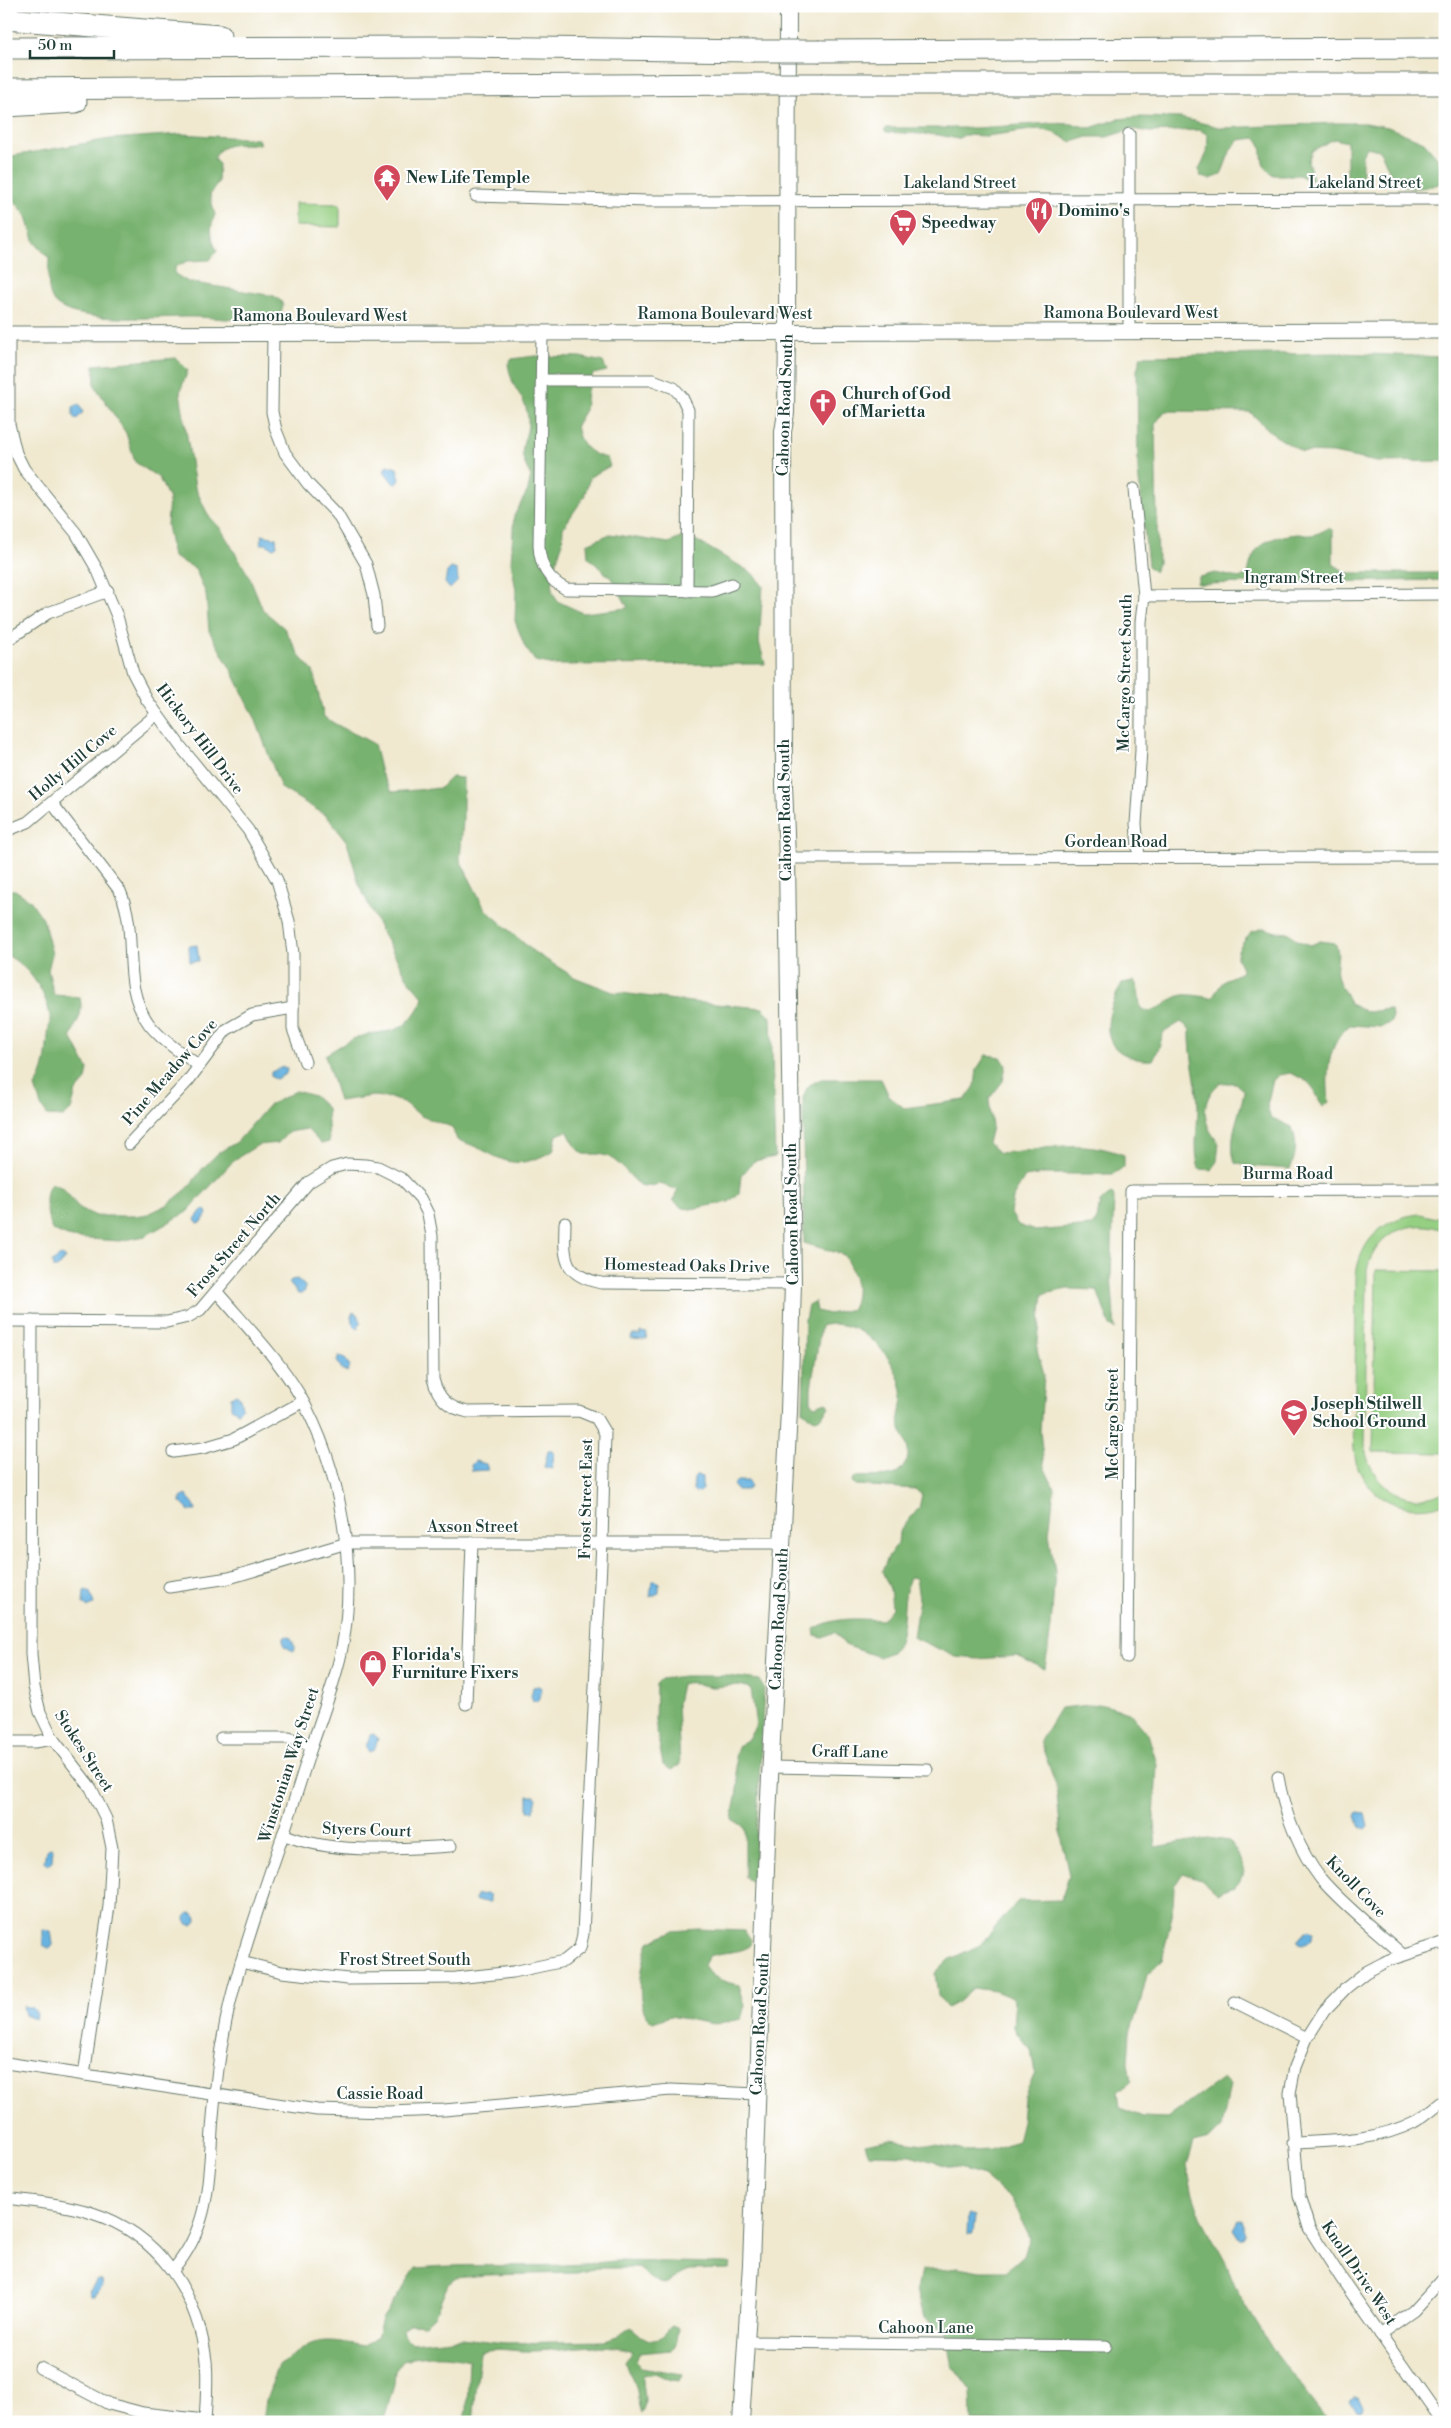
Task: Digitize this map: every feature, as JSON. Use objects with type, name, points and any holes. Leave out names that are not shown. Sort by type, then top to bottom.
[{"type":"highway","points":[[6,19],[212,35],[280,48]]},
{"type":"highway","points":[[6,48],[460,47],[752,51],[1445,48]]},
{"type":"highway","points":[[6,89],[750,84],[1445,84]]},
{"type":"highway","points":[[1357,84],[1402,94],[1445,95]]},
{"type":"highway","points":[[6,106],[264,88]]},
{"type":"main road","name":"Cahoon Road South","points":[[741,2422],[751,2264],[793,1284],[782,555],[783,432],[786,413],[787,331],[788,6]]},
{"type":"street","points":[[1129,134],[1129,331]]},
{"type":"street","name":"Lakeland Street","points":[[476,196],[648,201],[1445,200]]},
{"type":"street","name":"Ramona Boulevard West","points":[[8,334],[1445,331]]},
{"type":"street","points":[[542,332],[539,546],[540,559],[546,574],[555,584],[566,589],[712,592],[732,584]]},
{"type":"street","name":"Hickory Hill Drive","points":[[8,334],[9,424],[16,453],[24,469],[76,533],[108,590],[133,673],[157,714],[248,830],[271,868],[284,900],[289,921],[293,954],[293,1029],[305,1062]]},
{"type":"street","points":[[273,334],[272,412],[276,430],[285,453],[308,484],[337,514],[366,564],[374,595],[377,626]]},
{"type":"street","points":[[542,380],[653,380],[674,388],[682,397],[688,410],[687,591]]},
{"type":"street","name":"McCargo Street South","points":[[1134,489],[1144,596],[1141,622],[1141,750],[1136,824],[1138,858]]},
{"type":"street","points":[[6,641],[48,613],[108,590]]},
{"type":"street","name":"Ingram Street","points":[[1144,596],[1445,594]]},
{"type":"street","name":"Holly Hill Cove","points":[[6,831],[28,822],[157,714]]},
{"type":"street","points":[[52,802],[120,891],[126,903],[130,920],[131,974],[136,1000],[140,1009],[162,1037],[199,1066]]},
{"type":"street","name":"Gordean Road","points":[[787,858],[1445,857]]},
{"type":"street","name":"Pine Meadow Cove","points":[[129,1144],[188,1081],[217,1040],[241,1020],[252,1015],[293,1008]]},
{"type":"street","name":"Frost Street North","points":[[6,1321],[173,1321],[193,1315],[217,1292],[309,1182],[332,1168],[356,1164]]},
{"type":"street","name":"Frost Street East","points":[[356,1164],[378,1167],[402,1179],[420,1198],[428,1214],[432,1236],[433,1379],[436,1390],[443,1401],[454,1409],[468,1412],[579,1411],[596,1418],[605,1433],[602,1542],[583,1934],[580,1948],[570,1959]]},
{"type":"street","name":"Burma Road","points":[[1131,1191],[1445,1190]]},
{"type":"street","name":"McCargo Street","points":[[1126,1657],[1131,1191]]},
{"type":"street","name":"Homestead Oaks Drive","points":[[565,1223],[563,1246],[567,1262],[575,1273],[588,1280],[601,1282],[793,1284]]},
{"type":"street","name":"Winstonian Way Street","points":[[173,2270],[193,2243],[205,2208],[215,2095],[224,2030],[241,1962],[328,1701],[341,1652],[346,1608],[347,1544],[332,1479],[317,1431],[278,1362],[217,1292]]},
{"type":"street","name":"Stokes Street","points":[[32,1321],[31,1654],[34,1687],[40,1712],[53,1739],[91,1788],[106,1819],[112,1848],[109,1906],[84,2075]]},
{"type":"street","points":[[173,1452],[203,1448],[234,1439],[302,1402]]},
{"type":"street","points":[[466,1704],[472,1543]]},
{"type":"street","name":"Axson Street","points":[[169,1587],[230,1578],[347,1544],[783,1543]]},
{"type":"street","points":[[221,1738],[289,1738],[312,1745]]},
{"type":"street","points":[[6,1742],[35,1742],[53,1739]]},
{"type":"street","name":"Graff Lane","points":[[771,1767],[928,1770]]},
{"type":"street","name":"Knoll Cove","points":[[1278,1777],[1282,1800],[1309,1861],[1321,1878],[1403,1955]]},
{"type":"street","name":"Styers Court","points":[[283,1834],[303,1842],[352,1847],[410,1849],[450,1846]]},
{"type":"street","name":"Knoll Drive West","points":[[1442,2422],[1309,2228],[1299,2195],[1290,2093],[1295,2067],[1307,2038],[1324,2011],[1346,1988],[1366,1972],[1403,1955],[1445,1942]]},
{"type":"street","name":"Frost Street South","points":[[241,1962],[265,1969],[292,1973],[348,1978],[419,1980],[514,1972],[549,1966],[570,1959]]},
{"type":"street","points":[[1235,2002],[1307,2038]]},
{"type":"street","name":"Cassie Road","points":[[6,2063],[317,2110],[388,2112],[511,2106],[671,2090],[757,2094]]},
{"type":"street","points":[[1293,2144],[1343,2140],[1389,2132],[1416,2121],[1445,2099]]},
{"type":"street","points":[[6,2198],[72,2208],[112,2221],[146,2242],[173,2270],[184,2286],[194,2310],[204,2349],[207,2373],[205,2421],[138,2412],[109,2404],[40,2368]]},
{"type":"street","points":[[1380,2334],[1413,2311],[1445,2276]]},
{"type":"street","name":"Cahoon Lane","points":[[745,2342],[1106,2346]]},
{"type":"green space","points":[[1137,117],[1181,118],[1223,128],[1336,123],[1365,123],[1388,127],[1424,142],[1437,157],[1443,174],[1439,184],[1422,188],[1409,188],[1394,179],[1379,150],[1366,147],[1362,156],[1362,180],[1353,184],[1347,178],[1347,142],[1334,139],[1312,151],[1308,161],[1313,179],[1307,179],[1299,175],[1273,175],[1264,165],[1259,141],[1256,138],[1239,140],[1231,149],[1221,175],[1210,179],[1201,177],[1199,169],[1207,153],[1208,135],[1200,130],[1150,132],[1132,129],[1107,137],[1088,137],[1072,142],[1055,133],[1039,129],[986,136],[964,135],[958,139],[939,135],[886,132],[884,130],[887,128],[976,128],[1051,123],[1072,124],[1090,128],[1118,119]]},
{"type":"green space","points":[[182,134],[258,139],[260,144],[227,146],[217,153],[214,159],[219,164],[218,182],[210,195],[215,215],[212,224],[213,242],[217,251],[210,260],[188,261],[175,267],[175,274],[188,282],[274,296],[281,301],[283,306],[280,315],[250,320],[197,317],[124,318],[85,315],[69,311],[57,305],[53,301],[49,290],[49,258],[35,243],[27,217],[14,200],[6,177],[6,157],[110,139]]},
{"type":"green space","points":[[295,203],[340,204],[340,227],[295,226]]},
{"type":"green space","points":[[1339,353],[1445,357],[1445,461],[1377,462],[1333,453],[1302,452],[1274,435],[1250,412],[1165,411],[1155,424],[1158,564],[1154,572],[1148,566],[1138,471],[1137,370],[1141,356]]},
{"type":"green space","points":[[535,356],[580,357],[603,362],[607,371],[593,374],[587,391],[585,410],[576,425],[579,438],[585,447],[595,454],[607,458],[610,466],[590,477],[584,497],[563,528],[562,545],[554,568],[552,590],[557,601],[583,613],[628,608],[614,581],[588,557],[587,544],[610,534],[669,543],[687,535],[752,573],[763,586],[759,642],[765,664],[555,665],[535,661],[525,647],[515,621],[516,590],[511,562],[514,516],[528,490],[531,476],[523,456],[528,422],[527,412],[513,383],[508,364],[512,359]]},
{"type":"green space","points":[[176,358],[188,370],[180,392],[195,487],[208,515],[221,529],[250,578],[263,610],[284,628],[301,658],[313,671],[324,717],[374,744],[381,773],[392,792],[440,788],[451,777],[463,778],[463,821],[460,860],[485,909],[534,952],[574,977],[613,992],[691,1002],[763,1008],[771,1017],[775,1157],[754,1161],[741,1176],[739,1193],[729,1202],[691,1209],[682,1208],[673,1200],[678,1190],[660,1184],[643,1187],[609,1157],[599,1154],[583,1154],[567,1131],[557,1135],[553,1151],[524,1162],[513,1162],[503,1160],[457,1140],[452,1127],[421,1116],[405,1103],[393,1098],[373,1096],[339,1101],[325,1055],[353,1039],[401,1027],[416,1012],[424,998],[409,981],[379,927],[359,884],[347,842],[327,816],[281,788],[255,718],[233,673],[209,631],[206,594],[195,568],[173,557],[167,525],[169,499],[159,478],[135,462],[126,433],[95,386],[94,365]]},
{"type":"green space","points":[[1329,528],[1333,531],[1333,564],[1347,573],[1438,573],[1445,562],[1445,580],[1197,584],[1199,577],[1215,573],[1239,578],[1248,574],[1254,555],[1258,549],[1270,540],[1298,534],[1312,535]]},
{"type":"green space","points":[[6,890],[15,890],[30,900],[43,919],[52,954],[48,970],[54,995],[80,997],[80,1014],[71,1037],[88,1069],[86,1080],[76,1091],[71,1110],[63,1117],[48,1116],[41,1106],[35,1087],[45,1062],[50,1016],[45,998],[35,980],[22,965],[6,955]]},
{"type":"green space","points":[[1264,928],[1276,932],[1290,933],[1298,941],[1311,945],[1320,941],[1335,943],[1338,951],[1337,975],[1350,1004],[1368,1012],[1389,1009],[1392,1014],[1391,1022],[1382,1027],[1350,1025],[1342,1033],[1332,1050],[1328,1070],[1329,1102],[1323,1107],[1310,1083],[1291,1073],[1279,1075],[1273,1080],[1267,1105],[1270,1117],[1292,1127],[1295,1138],[1294,1158],[1290,1169],[1246,1166],[1235,1163],[1232,1144],[1233,1135],[1244,1091],[1235,1083],[1220,1083],[1209,1097],[1205,1113],[1209,1128],[1219,1143],[1217,1161],[1212,1170],[1199,1169],[1196,1146],[1198,1107],[1190,1029],[1181,1022],[1163,1033],[1153,1060],[1139,1059],[1126,1055],[1116,1049],[1111,1041],[1108,1032],[1110,1012],[1122,983],[1134,981],[1138,990],[1141,1009],[1154,1010],[1178,996],[1184,995],[1212,998],[1224,980],[1242,972],[1237,957],[1238,951],[1251,932]]},
{"type":"green space","points":[[986,1055],[1001,1057],[1006,1065],[1003,1081],[989,1099],[992,1127],[988,1143],[999,1153],[1076,1146],[1092,1147],[1124,1155],[1124,1167],[1113,1174],[1043,1174],[1025,1177],[1014,1195],[1010,1212],[1018,1225],[1035,1231],[1092,1226],[1097,1220],[1100,1202],[1112,1193],[1114,1197],[1111,1274],[1115,1329],[1110,1326],[1097,1290],[1068,1289],[1043,1294],[1037,1350],[1044,1375],[1040,1431],[1044,1467],[1054,1488],[1049,1534],[1055,1571],[1051,1627],[1045,1669],[1017,1656],[978,1659],[956,1657],[913,1637],[919,1599],[916,1578],[910,1577],[907,1585],[900,1636],[897,1647],[890,1652],[879,1657],[845,1645],[835,1632],[823,1637],[815,1635],[814,1629],[839,1620],[882,1620],[892,1608],[890,1589],[882,1571],[889,1555],[898,1543],[899,1532],[919,1508],[922,1495],[915,1489],[856,1485],[851,1481],[856,1477],[896,1474],[905,1464],[908,1457],[907,1444],[899,1417],[903,1398],[901,1384],[895,1369],[886,1356],[864,1334],[850,1327],[836,1324],[821,1326],[811,1388],[811,1403],[815,1406],[826,1402],[829,1407],[821,1417],[815,1419],[803,1412],[805,1320],[808,1305],[815,1301],[817,1311],[829,1314],[852,1309],[856,1288],[851,1268],[844,1255],[804,1243],[803,1098],[808,1086],[821,1079],[881,1079],[889,1096],[904,1108],[965,1100],[975,1086],[977,1069]]},
{"type":"green space","points":[[296,1091],[314,1096],[327,1108],[329,1142],[321,1144],[307,1129],[289,1132],[278,1143],[258,1145],[234,1160],[187,1212],[145,1236],[120,1241],[73,1238],[52,1230],[46,1200],[51,1183],[63,1188],[79,1208],[96,1216],[144,1216],[167,1205],[187,1189],[203,1168],[218,1153],[237,1142],[269,1105]]},
{"type":"green space","points":[[1420,1214],[1445,1220],[1445,1231],[1420,1226],[1408,1227],[1397,1231],[1378,1246],[1367,1269],[1365,1445],[1368,1459],[1374,1472],[1392,1490],[1404,1496],[1417,1498],[1431,1497],[1445,1491],[1445,1503],[1432,1507],[1418,1508],[1393,1503],[1381,1497],[1371,1488],[1363,1478],[1357,1465],[1353,1433],[1356,1277],[1358,1264],[1362,1252],[1376,1233],[1395,1220]]},
{"type":"green space","points":[[1376,1270],[1445,1271],[1445,1453],[1373,1452]]},
{"type":"green space","points":[[684,1676],[726,1676],[760,1680],[764,1688],[754,1879],[749,1881],[745,1877],[745,1831],[743,1826],[732,1819],[738,1784],[735,1756],[739,1745],[747,1740],[756,1726],[751,1689],[737,1685],[712,1687],[693,1683],[681,1684],[677,1703],[680,1765],[672,1770],[663,1765],[655,1721],[656,1684],[661,1679]]},
{"type":"green space","points":[[1099,1704],[1129,1712],[1148,1734],[1157,1764],[1154,1821],[1156,1847],[1208,1838],[1229,1841],[1240,1857],[1245,1872],[1235,1887],[1217,1893],[1201,1879],[1183,1873],[1174,1886],[1173,1910],[1162,1961],[1147,1975],[1130,2033],[1128,2063],[1131,2080],[1118,2092],[1120,2108],[1143,2117],[1168,2118],[1223,2078],[1230,2085],[1222,2127],[1210,2139],[1194,2143],[1187,2166],[1192,2191],[1201,2217],[1226,2263],[1238,2293],[1273,2350],[1329,2422],[972,2422],[971,2391],[953,2367],[946,2331],[924,2318],[917,2289],[921,2271],[958,2267],[980,2271],[1006,2271],[1024,2255],[1030,2237],[1011,2199],[983,2176],[910,2155],[869,2154],[865,2144],[891,2139],[968,2151],[991,2150],[1017,2141],[1022,2121],[1024,2097],[1035,2073],[1031,2050],[1013,2027],[1015,1999],[995,1991],[973,1988],[958,2002],[947,2008],[938,1996],[935,1973],[948,1960],[980,1945],[1018,1901],[1061,1900],[1069,1876],[1061,1835],[1056,1785],[1040,1741],[1060,1708]]},
{"type":"green space","points":[[698,1929],[744,1931],[751,1939],[750,1946],[745,1949],[709,1956],[704,1965],[718,1979],[739,1985],[745,2005],[741,2019],[714,2024],[670,2016],[653,2022],[647,2016],[641,1996],[642,1972],[649,1942],[673,1931]]},
{"type":"green space","points":[[614,2261],[731,2264],[729,2269],[690,2270],[665,2284],[659,2283],[638,2268],[596,2268],[577,2273],[484,2275],[456,2278],[448,2284],[435,2315],[425,2325],[410,2324],[403,2329],[405,2338],[412,2343],[461,2338],[506,2343],[605,2341],[617,2337],[631,2327],[643,2337],[657,2340],[672,2325],[679,2328],[677,2341],[671,2350],[639,2353],[636,2361],[641,2367],[682,2374],[679,2381],[670,2380],[655,2373],[643,2375],[645,2404],[641,2413],[636,2388],[625,2362],[632,2351],[607,2346],[595,2346],[544,2351],[492,2349],[480,2352],[473,2422],[464,2422],[467,2409],[469,2360],[436,2356],[403,2360],[395,2371],[394,2385],[383,2422],[263,2422],[266,2400],[279,2365],[301,2349],[319,2342],[334,2341],[364,2346],[377,2337],[382,2319],[416,2268],[441,2266],[540,2266]]},
{"type":"water","points":[[79,404],[83,412],[76,420],[73,416],[73,407]]},
{"type":"water","points":[[387,465],[397,468],[400,479],[398,483],[393,483],[384,471]]},
{"type":"water","points":[[262,535],[276,538],[277,546],[273,548],[266,544],[260,544]]},
{"type":"water","points":[[451,568],[457,570],[458,581],[450,589],[445,583],[447,572]]},
{"type":"water","points":[[197,945],[199,961],[190,962],[189,946]]},
{"type":"water","points":[[283,1067],[287,1068],[286,1074],[276,1079],[271,1077],[271,1072]]},
{"type":"water","points":[[202,1210],[206,1211],[207,1214],[202,1222],[198,1223],[195,1219]]},
{"type":"water","points":[[62,1255],[66,1258],[57,1268],[53,1268],[52,1262]]},
{"type":"water","points":[[297,1279],[305,1286],[305,1291],[301,1294],[298,1294],[289,1283],[291,1280]]},
{"type":"water","points":[[353,1312],[357,1314],[361,1322],[358,1328],[354,1327],[351,1317]]},
{"type":"water","points":[[641,1332],[647,1333],[646,1340],[631,1339],[632,1335],[641,1335]]},
{"type":"water","points":[[339,1356],[344,1357],[350,1367],[347,1372],[343,1371],[337,1361]]},
{"type":"water","points":[[236,1394],[240,1397],[242,1408],[238,1412],[231,1408],[231,1397]]},
{"type":"water","points":[[548,1451],[552,1451],[554,1454],[552,1469],[544,1467]]},
{"type":"water","points":[[475,1461],[486,1464],[488,1470],[472,1471],[471,1465]]},
{"type":"water","points":[[697,1475],[702,1477],[702,1489],[700,1492],[695,1493],[693,1490],[694,1478]]},
{"type":"water","points":[[737,1481],[748,1481],[751,1487],[747,1490],[737,1490],[733,1485]]},
{"type":"water","points":[[186,1495],[194,1504],[196,1511],[189,1511],[181,1503],[181,1498]]},
{"type":"water","points":[[655,1580],[659,1583],[659,1593],[650,1597],[652,1582]]},
{"type":"water","points":[[84,1591],[90,1592],[94,1604],[88,1608],[83,1604]]},
{"type":"water","points":[[286,1636],[290,1637],[295,1647],[293,1651],[284,1646],[283,1639]]},
{"type":"water","points":[[538,1686],[542,1688],[538,1701],[533,1701],[531,1696],[533,1687]]},
{"type":"water","points":[[374,1734],[378,1739],[374,1750],[369,1752],[366,1747],[370,1735]]},
{"type":"water","points":[[528,1796],[535,1796],[537,1798],[534,1811],[528,1811]]},
{"type":"water","points":[[1358,1812],[1365,1813],[1368,1826],[1365,1829],[1360,1827],[1356,1816]]},
{"type":"water","points":[[51,1847],[53,1848],[52,1862],[47,1865],[44,1861],[46,1851]]},
{"type":"water","points":[[476,1895],[490,1895],[490,1902],[475,1901]]},
{"type":"water","points":[[193,1913],[196,1914],[196,1924],[189,1925],[186,1924],[185,1917],[186,1914]]},
{"type":"water","points":[[43,1930],[51,1931],[53,1944],[49,1949],[43,1945]]},
{"type":"water","points":[[1308,1930],[1313,1932],[1312,1937],[1301,1945],[1298,1941]]},
{"type":"water","points":[[23,2006],[33,2008],[37,2014],[35,2019],[25,2015]]},
{"type":"water","points":[[968,2215],[975,2217],[973,2234],[967,2234]]},
{"type":"water","points":[[1238,2220],[1241,2221],[1246,2233],[1243,2238],[1239,2238],[1233,2229]]},
{"type":"water","points":[[97,2280],[102,2281],[103,2285],[95,2296],[91,2296],[89,2291]]},
{"type":"water","points":[[1353,2397],[1358,2397],[1363,2404],[1362,2409],[1358,2410],[1350,2401]]},
{"type":"place","name":"New Life Temple","points":[[387,202]]},
{"type":"place","name":"Domino's","points":[[1039,235]]},
{"type":"place","name":"Speedway","points":[[903,247]]},
{"type":"place","name":"Church of God of Marietta","points":[[823,427]]},
{"type":"place","name":"Joseph Stilwell School Ground","points":[[1294,1437]]},
{"type":"place","name":"Florida's Furniture Fixers","points":[[373,1688]]}]
